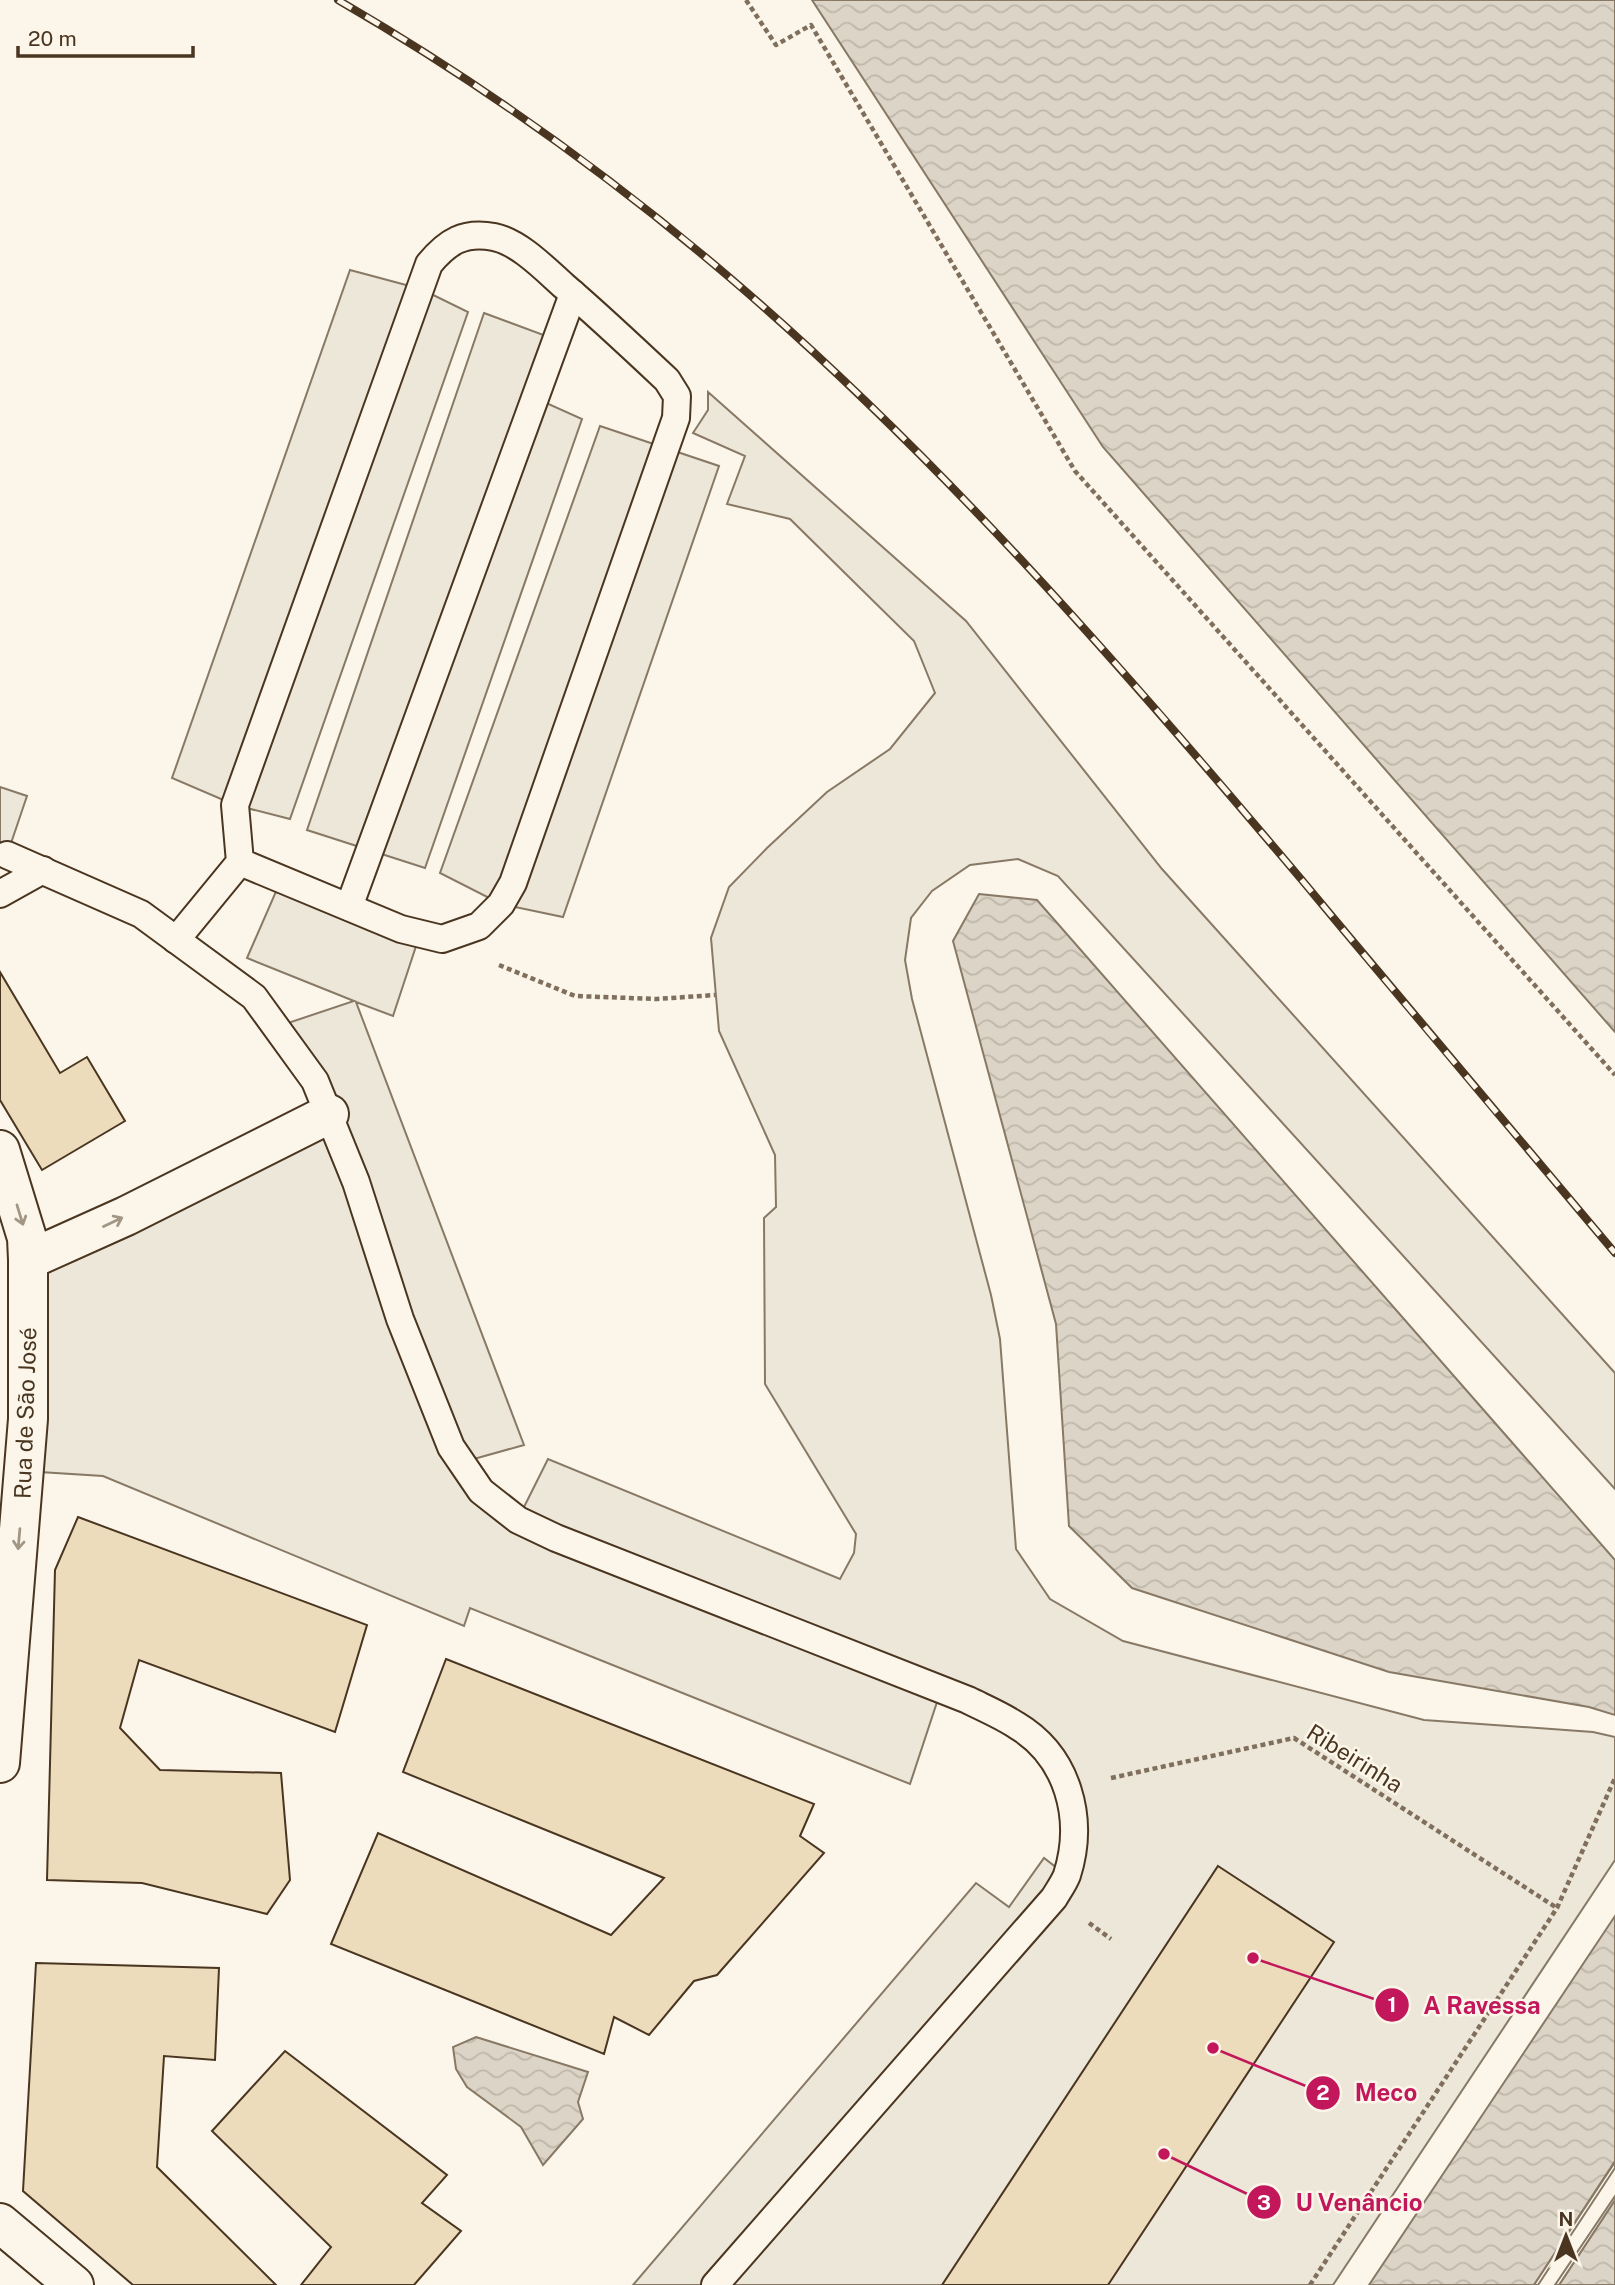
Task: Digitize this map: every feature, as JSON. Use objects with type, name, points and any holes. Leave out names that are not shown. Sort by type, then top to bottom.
[{"type":"street","points":[[28,1260],[126,1216],[329,1114]]},
{"type":"street","name":"Rua de São José","points":[[0,1150],[27,1238],[28,1260],[28,1419],[0,1763]]},
{"type":"street","points":[[0,2223],[74,2285]]},
{"type":"lane","points":[[176,940],[240,862],[235,805],[429,264],[443,247],[468,235],[495,237],[527,253],[667,380],[677,396],[676,418],[513,883],[501,904],[479,926],[442,939],[401,929],[240,862]]},
{"type":"lane","points":[[349,907],[573,294]]},
{"type":"lane","points":[[7,855],[141,914],[254,997],[315,1081],[356,1182],[400,1319],[451,1447],[481,1490],[518,1520],[556,1538],[968,1700],[1018,1726],[1045,1749],[1069,1787],[1075,1825],[1067,1875],[1054,1898],[715,2285]]},
{"type":"lane","points":[[0,894],[43,870]]},
{"type":"path","points":[[746,0],[776,45],[811,25],[1075,471],[1615,1075]]},
{"type":"path","points":[[498,964],[575,996],[657,999],[715,995]]},
{"type":"path","name":"Ribeirinha","points":[[1069,1787],[1294,1738],[1557,1908]]},
{"type":"path","points":[[1310,2285],[1557,1908],[1615,1778]]},
{"type":"shaded area","points":[[350,270],[421,289],[468,312],[290,819],[235,805],[172,778]]},
{"type":"shaded area","points":[[484,313],[557,340],[535,398],[582,419],[425,868],[307,830]]},
{"type":"shaded area","points":[[708,392],[966,621],[1162,869],[1615,1373],[1615,1489],[1058,876],[1018,859],[970,865],[932,891],[911,918],[905,960],[912,999],[991,1295],[1000,1339],[1016,1549],[1050,1599],[1123,1641],[1424,1720],[1593,1732],[1615,1737],[1615,1860],[1333,2285],[633,2285],[976,1883],[1009,1907],[1044,1858],[1066,1875],[1075,1825],[1045,1749],[941,1690],[910,1784],[470,1608],[464,1626],[103,1476],[24,1471],[28,1260],[329,1114],[276,1027],[354,1001],[247,958],[281,880],[420,934],[393,1016],[356,1002],[524,1445],[463,1462],[518,1519],[548,1459],[840,1579],[854,1553],[856,1534],[765,1384],[764,1218],[776,1207],[775,1155],[719,1031],[711,938],[729,887],[827,792],[890,749],[935,693],[914,641],[790,519],[727,504],[745,456],[693,433],[708,410]]},
{"type":"shaded area","points":[[600,426],[719,466],[563,917],[501,904],[440,873]]},
{"type":"shaded area","points":[[0,787],[27,796],[7,855],[0,853]]},
{"type":"water","points":[[812,0],[1615,0],[1615,1032],[1103,447]]},
{"type":"water","points":[[979,894],[1037,900],[1615,1560],[1615,1715],[1589,1707],[1389,1672],[1132,1588],[1069,1526],[1056,1324],[953,941]]},
{"type":"water","points":[[1615,1916],[1615,2161],[1534,2285],[1369,2285]]},
{"type":"water","points":[[476,2037],[588,2072],[578,2102],[583,2119],[543,2165],[521,2127],[467,2087],[456,2069],[453,2047]]},
{"type":"water","points":[[1615,2200],[1615,2285],[1559,2285]]},
{"type":"pier","points":[[1615,2162],[1615,2168],[1538,2285],[1534,2285]]},
{"type":"pier","points":[[1615,2196],[1615,2200],[1559,2285],[1555,2285]]},
{"type":"building","points":[[0,972],[60,1073],[87,1057],[125,1121],[42,1170],[0,1100]]},
{"type":"building","points":[[78,1517],[367,1625],[335,1732],[139,1660],[120,1728],[160,1770],[281,1773],[290,1880],[267,1914],[142,1883],[47,1880],[55,1570]]},
{"type":"building","points":[[446,1659],[814,1804],[800,1836],[824,1853],[717,1975],[694,1981],[649,2035],[614,2017],[604,2054],[331,1944],[378,1833],[611,1935],[664,1878],[403,1772]]},
{"type":"building","points":[[1218,1866],[1334,1942],[1108,2285],[942,2285]]},
{"type":"building","points":[[36,1963],[219,1968],[215,2060],[164,2056],[157,2167],[276,2285],[133,2285],[23,2191]]},
{"type":"building","points":[[285,2051],[447,2175],[422,2203],[461,2231],[414,2285],[301,2285],[331,2247],[212,2131]]},
{"type":"railway","points":[[338,0],[490,95],[636,201],[729,277],[882,417],[1027,566],[1166,721],[1615,1253]]},
{"type":"place","name":"A Ravessa","points":[[1253,1958]]},
{"type":"place","name":"Meco","points":[[1213,2048]]},
{"type":"place","name":"U Venâncio","points":[[1164,2154]]}]
